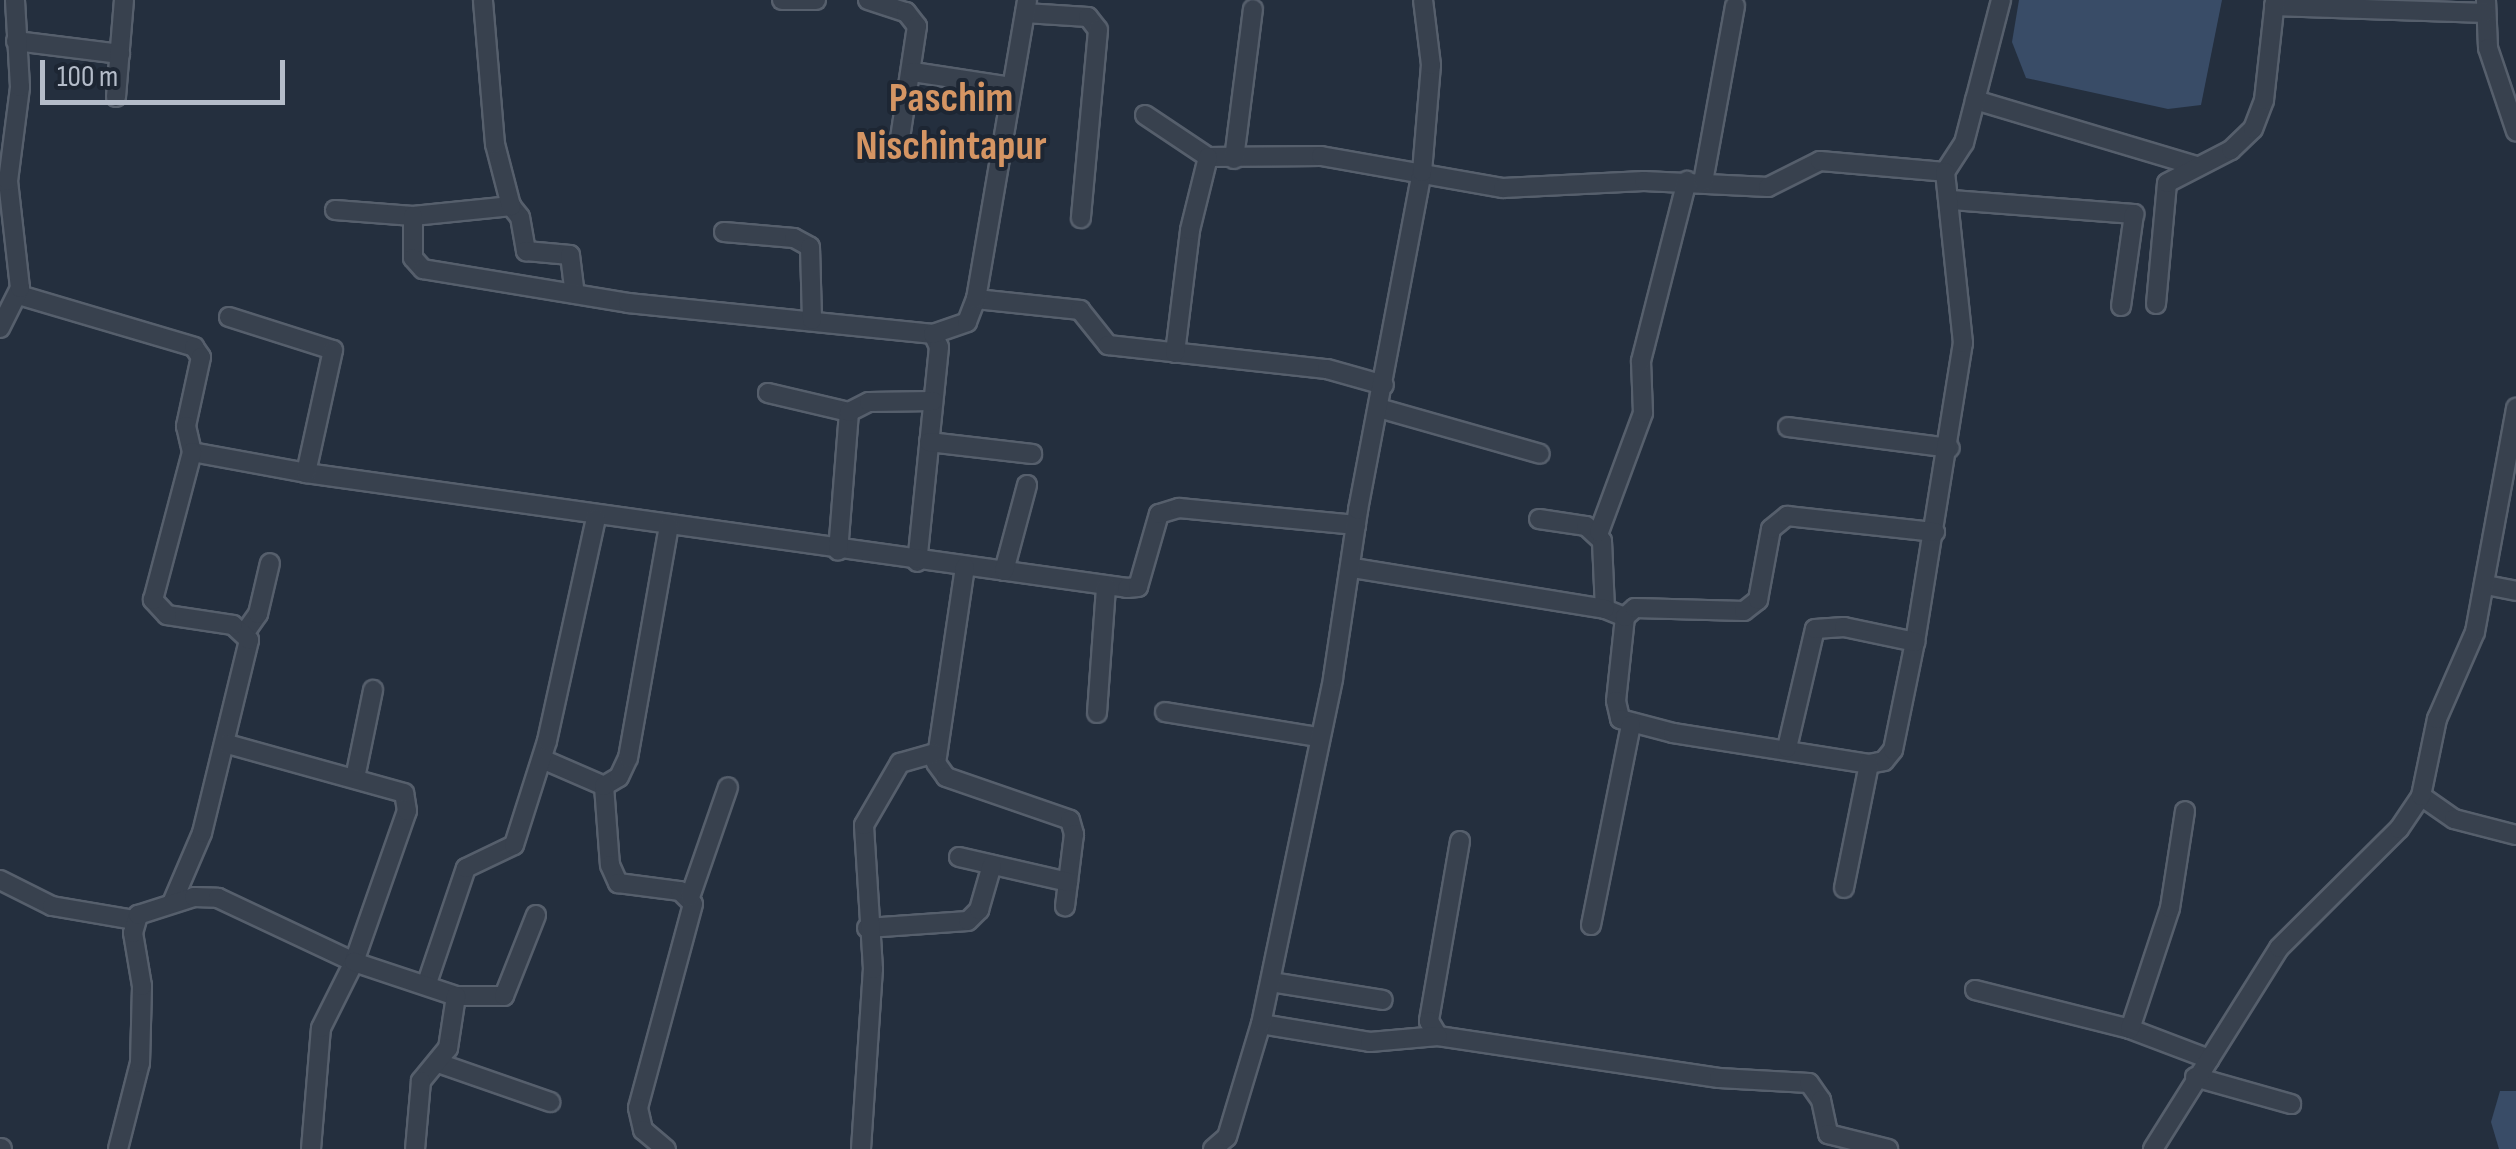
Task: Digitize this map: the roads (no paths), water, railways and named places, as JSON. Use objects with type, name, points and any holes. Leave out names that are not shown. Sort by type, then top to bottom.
[{"type":"street","points":[[0,328],[19,295],[4,180],[19,120],[15,0]]},
{"type":"street","points":[[116,97],[124,0]]},
{"type":"street","points":[[483,0],[495,144],[511,206],[520,217],[526,251],[570,254],[575,294]]},
{"type":"street","points":[[782,0],[816,0]]},
{"type":"street","points":[[868,0],[915,18],[913,72],[899,144]]},
{"type":"street","points":[[1222,1145],[1271,982],[1317,737],[1354,568],[1356,524],[1422,172],[1432,65],[1423,0]]},
{"type":"street","points":[[1935,532],[1786,516],[1771,529],[1752,606],[1724,614],[1635,608],[1625,616],[1616,702],[1620,718],[1631,725],[1869,764],[1894,750],[1915,642],[1935,532],[1950,448],[1963,343],[1951,200],[1944,172],[1964,143],[2001,0]]},
{"type":"street","points":[[2156,304],[2162,195],[2167,184],[2231,150],[2254,129],[2264,100],[2275,3],[2485,7],[2516,131]]},
{"type":"street","points":[[413,216],[413,258],[422,269],[575,294],[933,334],[967,322],[976,299],[1026,6],[1088,17],[1098,30],[1081,218]]},
{"type":"street","points":[[1605,609],[1599,532],[1643,413],[1640,370],[1695,181],[1735,6]]},
{"type":"street","points":[[1234,159],[1252,9]]},
{"type":"street","points":[[16,40],[120,54]]},
{"type":"street","points":[[913,72],[1011,87]]},
{"type":"street","points":[[1975,100],[2197,166]]},
{"type":"street","points":[[1146,116],[1208,157],[1321,156],[1503,188],[1695,181],[1768,187],[1820,162],[1944,172]]},
{"type":"street","points":[[1175,353],[1190,230],[1208,157]]},
{"type":"street","points":[[1951,200],[2134,214],[2121,306]]},
{"type":"street","points":[[334,210],[413,216],[511,206]]},
{"type":"street","points":[[724,232],[804,242],[814,257],[812,320]]},
{"type":"street","points":[[19,295],[199,351],[186,426],[192,452],[153,600],[167,615],[246,631]]},
{"type":"street","points":[[976,299],[1080,310],[1099,342],[1328,370],[1384,385]]},
{"type":"street","points":[[229,317],[333,350],[306,474]]},
{"type":"street","points":[[917,562],[938,347],[933,334]]},
{"type":"street","points":[[768,393],[849,412],[869,402],[933,401]]},
{"type":"street","points":[[1379,408],[1540,454]]},
{"type":"street","points":[[2153,1149],[2279,948],[2399,829],[2421,796],[2426,751],[2475,632],[2513,449],[2516,408]]},
{"type":"street","points":[[838,551],[849,412]]},
{"type":"street","points":[[1788,427],[1950,448]]},
{"type":"street","points":[[929,442],[1032,454]]},
{"type":"street","points":[[192,452],[306,474],[596,518],[1106,586],[1138,586],[1151,528],[1160,514],[1179,508],[1356,524]]},
{"type":"street","points":[[1004,570],[1027,485]]},
{"type":"street","points":[[427,984],[466,868],[511,850],[542,759],[596,518]]},
{"type":"street","points":[[1540,519],[1599,532]]},
{"type":"street","points":[[604,786],[619,777],[628,758],[669,526]]},
{"type":"street","points":[[172,903],[198,845],[227,744],[246,631],[258,614],[270,563]]},
{"type":"street","points":[[965,567],[935,753],[946,777],[1070,820],[1074,834],[1064,906]]},
{"type":"street","points":[[1354,568],[1605,609],[1625,616]]},
{"type":"street","points":[[2486,585],[2516,591]]},
{"type":"street","points":[[1097,713],[1106,586]]},
{"type":"street","points":[[1786,748],[1816,629],[1844,627],[1915,642]]},
{"type":"street","points":[[355,778],[373,690]]},
{"type":"street","points":[[1165,712],[1317,737]]},
{"type":"street","points":[[1591,925],[1631,725]]},
{"type":"street","points":[[227,744],[404,794],[409,804],[354,962],[318,1042],[312,1149]]},
{"type":"street","points":[[861,1149],[873,969],[863,844],[872,802],[900,763],[935,753]]},
{"type":"street","points":[[542,759],[604,786]]},
{"type":"street","points":[[1844,888],[1869,764]]},
{"type":"street","points":[[604,786],[612,875],[630,886],[690,897]]},
{"type":"street","points":[[666,1149],[644,1130],[638,1108],[687,944],[694,915],[690,897],[728,787]]},
{"type":"street","points":[[2421,796],[2468,825],[2516,834]]},
{"type":"street","points":[[2130,1029],[2170,908],[2185,810]]},
{"type":"street","points":[[1438,1036],[1429,1021],[1460,841]]},
{"type":"street","points":[[959,856],[1068,882]]},
{"type":"street","points":[[867,928],[968,922],[979,910],[992,864]]},
{"type":"street","points":[[0,880],[52,906],[135,920]]},
{"type":"street","points":[[118,1149],[140,1064],[135,920],[142,911],[218,898],[354,962],[456,996],[504,996],[536,915]]},
{"type":"street","points":[[1271,982],[1383,1000]]},
{"type":"street","points":[[1975,990],[2130,1029],[2210,1058]]},
{"type":"street","points":[[415,1149],[421,1081],[448,1048],[456,996]]},
{"type":"street","points":[[1260,1024],[1370,1042],[1438,1036],[1719,1078],[1809,1082],[1821,1100],[1828,1134],[1888,1149]]},
{"type":"street","points":[[438,1063],[550,1102]]},
{"type":"street","points":[[2195,1077],[2291,1104]]},
{"type":"water","points":[[2019,0],[2222,0],[2201,105],[2168,109],[2026,78],[2012,42]]},
{"type":"water","points":[[2500,1091],[2516,1091],[2516,1149],[2499,1149],[2491,1122]]},
{"type":"district","name":"Paschim Nischintapur","points":[[951,123]]}]
